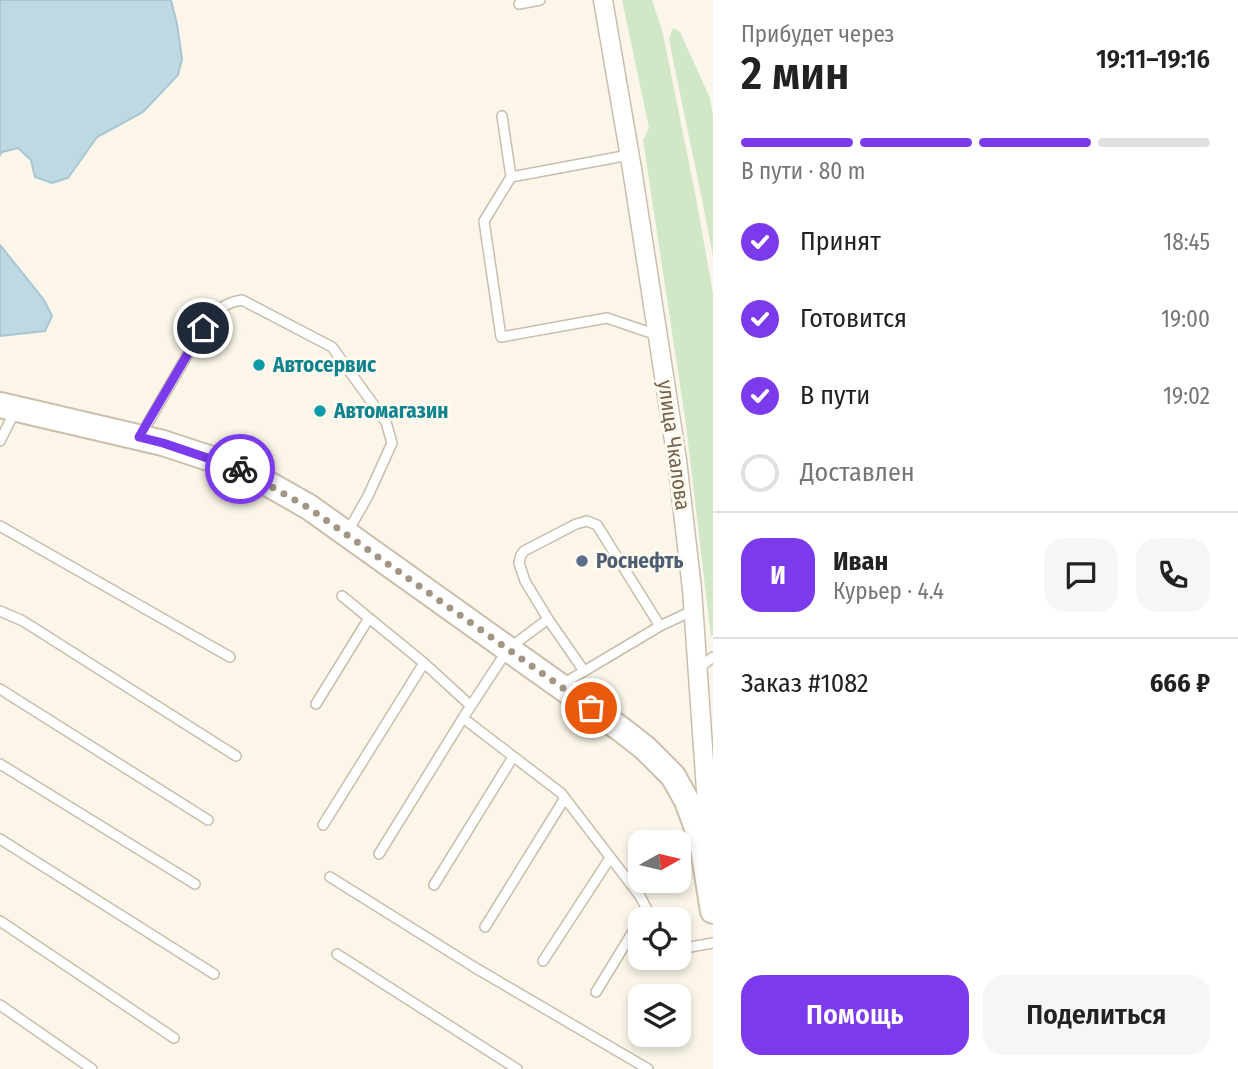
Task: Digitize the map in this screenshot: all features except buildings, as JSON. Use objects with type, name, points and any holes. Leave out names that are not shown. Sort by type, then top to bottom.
[{"type":"main road","points":[[8,406],[163,443],[242,470],[309,508],[645,748],[673,776],[688,801],[702,842],[712,902]]},
{"type":"street","name":"улица Чкалова","points":[[603,0],[677,460],[694,610],[712,902]]},
{"type":"lane","points":[[519,4],[540,0]]},
{"type":"lane","points":[[502,116],[511,177],[484,221],[501,337],[607,318],[659,336]]},
{"type":"lane","points":[[511,177],[629,155]]},
{"type":"lane","points":[[139,437],[214,313],[223,306],[242,300],[332,347],[386,422],[392,443],[368,496],[346,535]]},
{"type":"lane","points":[[0,440],[8,406]]},
{"type":"lane","points":[[584,671],[525,581],[519,558],[524,551],[569,527],[587,521],[597,525],[660,626]]},
{"type":"lane","points":[[0,526],[230,656]]},
{"type":"lane","points":[[342,597],[424,663],[471,706]]},
{"type":"lane","points":[[560,686],[660,626],[694,610]]},
{"type":"lane","points":[[0,611],[23,621],[236,756]]},
{"type":"lane","points":[[316,704],[369,618]]},
{"type":"lane","points":[[379,854],[508,649],[548,619]]},
{"type":"lane","points":[[698,670],[713,657]]},
{"type":"lane","points":[[323,825],[424,663]]},
{"type":"lane","points":[[0,690],[208,820]]},
{"type":"lane","points":[[463,718],[561,793],[646,907]]},
{"type":"lane","points":[[434,885],[513,757]]},
{"type":"lane","points":[[0,764],[195,884]]},
{"type":"lane","points":[[485,927],[565,798]]},
{"type":"lane","points":[[0,839],[214,974]]},
{"type":"lane","points":[[543,961],[610,858]]},
{"type":"lane","points":[[330,877],[474,967],[648,1069]]},
{"type":"lane","points":[[0,921],[174,1038]]},
{"type":"lane","points":[[596,992],[628,941]]},
{"type":"lane","points":[[691,947],[713,943]]},
{"type":"lane","points":[[337,954],[517,1069]]},
{"type":"lane","points":[[0,1004],[92,1069]]},
{"type":"green space","points":[[622,0],[652,0],[663,34],[713,293],[711,637],[686,425],[643,140],[649,128]]},
{"type":"green space","points":[[673,28],[680,32],[710,98],[713,116],[713,257],[669,39]]},
{"type":"water","points":[[0,0],[171,0],[182,59],[178,75],[143,112],[97,137],[68,178],[52,183],[35,177],[31,160],[18,148],[0,155]]},
{"type":"water","points":[[0,245],[44,300],[52,316],[45,331],[0,336]]},
{"type":"way so far","points":[[240,469],[309,508],[591,708]]},
{"type":"place","name":"Автосервис","points":[[259,365]]},
{"type":"place","name":"Автомагазин","points":[[320,411]]},
{"type":"place","name":"Роснефть","points":[[582,561]]},
{"type":"route","points":[[203,328],[139,437],[240,469]]}]
